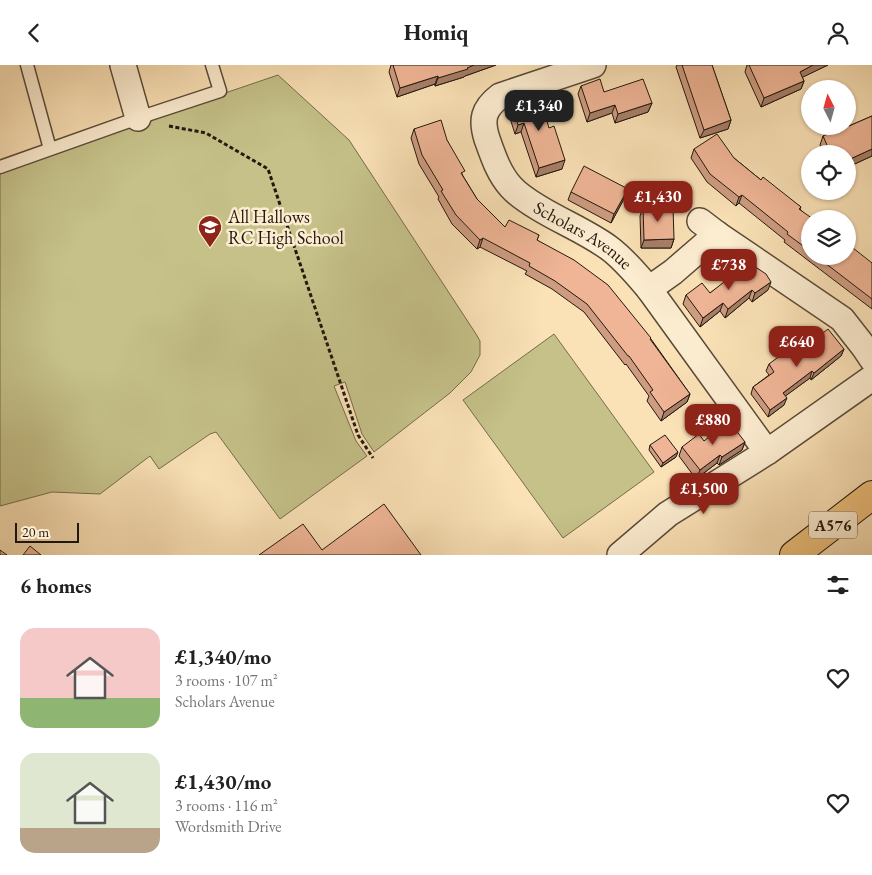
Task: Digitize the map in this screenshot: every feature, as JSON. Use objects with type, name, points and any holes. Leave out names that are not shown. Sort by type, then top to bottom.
[{"type":"main road","name":"A576","points":[[794,555],[872,495]]},
{"type":"street","points":[[123,65],[138,118]]},
{"type":"street","name":"Scholars Avenue","points":[[593,65],[500,96],[493,101],[485,114],[484,128],[494,158],[510,186],[523,198],[595,238],[612,250],[630,268],[649,289],[767,452]]},
{"type":"street","points":[[649,289],[673,272],[708,227],[842,319],[872,359]]},
{"type":"street","points":[[620,555],[668,514],[767,452],[872,378]]},
{"type":"lane","points":[[27,65],[50,149]]},
{"type":"lane","points":[[0,167],[220,91],[212,65]]},
{"type":"path","points":[[138,118],[141,127],[152,124],[206,133],[268,169],[358,435],[373,458]]},
{"type":"shaded area","name":"All Hallows RC High School","points":[[278,75],[349,140],[476,334],[480,341],[480,355],[471,372],[450,393],[374,452],[362,434],[345,382],[334,386],[356,441],[367,456],[280,519],[216,432],[210,434],[159,469],[150,456],[100,494],[52,492],[0,506],[0,172]]},
{"type":"shaded area","points":[[554,334],[654,472],[563,538],[463,400]]},
{"type":"building","points":[[393,65],[474,65],[468,69],[400,88]]},
{"type":"building","points":[[682,65],[712,65],[731,120],[704,130]]},
{"type":"building","points":[[749,65],[813,65],[800,72],[804,80],[801,80],[801,82],[764,98]]},
{"type":"building","points":[[600,79],[604,92],[643,79],[652,103],[618,114],[615,105],[590,113],[581,86]]},
{"type":"building","points":[[540,97],[549,128],[554,126],[565,160],[539,168],[524,123],[518,125],[512,106]]},
{"type":"building","points":[[872,116],[872,149],[856,156],[856,145],[827,145],[823,136],[825,135],[856,135],[856,123]]},
{"type":"building","points":[[441,120],[447,140],[465,171],[461,173],[477,199],[505,227],[509,220],[539,235],[537,240],[574,260],[608,285],[651,338],[690,394],[664,412],[650,392],[653,390],[629,356],[587,304],[555,281],[529,266],[530,263],[483,238],[480,240],[456,215],[422,155],[414,129]]},
{"type":"building","points":[[717,134],[734,158],[761,180],[763,177],[801,207],[799,209],[801,210],[801,244],[742,195],[739,197],[710,174],[694,149]]},
{"type":"building","points":[[584,166],[628,189],[614,214],[571,192]]},
{"type":"building","points":[[643,207],[673,207],[674,239],[644,240]]},
{"type":"building","points":[[856,250],[872,263],[872,299],[828,265],[856,265]]},
{"type":"building","points":[[751,264],[766,274],[771,282],[755,293],[752,290],[728,309],[723,303],[703,318],[686,295],[702,283],[710,293]]},
{"type":"building","points":[[828,329],[844,349],[814,373],[812,371],[783,393],[787,398],[770,410],[753,387],[774,372],[769,364],[789,349],[794,356]]},
{"type":"building","points":[[729,421],[745,442],[722,457],[720,455],[700,470],[682,447],[699,434],[704,441]]},
{"type":"building","points":[[665,435],[678,452],[663,463],[650,445]]},
{"type":"building","points":[[384,504],[421,555],[259,555],[303,524],[322,550]]},
{"type":"building","points":[[30,546],[41,555],[23,555]]},
{"type":"building","points":[[0,550],[7,555],[0,555]]},
{"type":"place","name":"All Hallows RC High School","points":[[210,248]]}]
